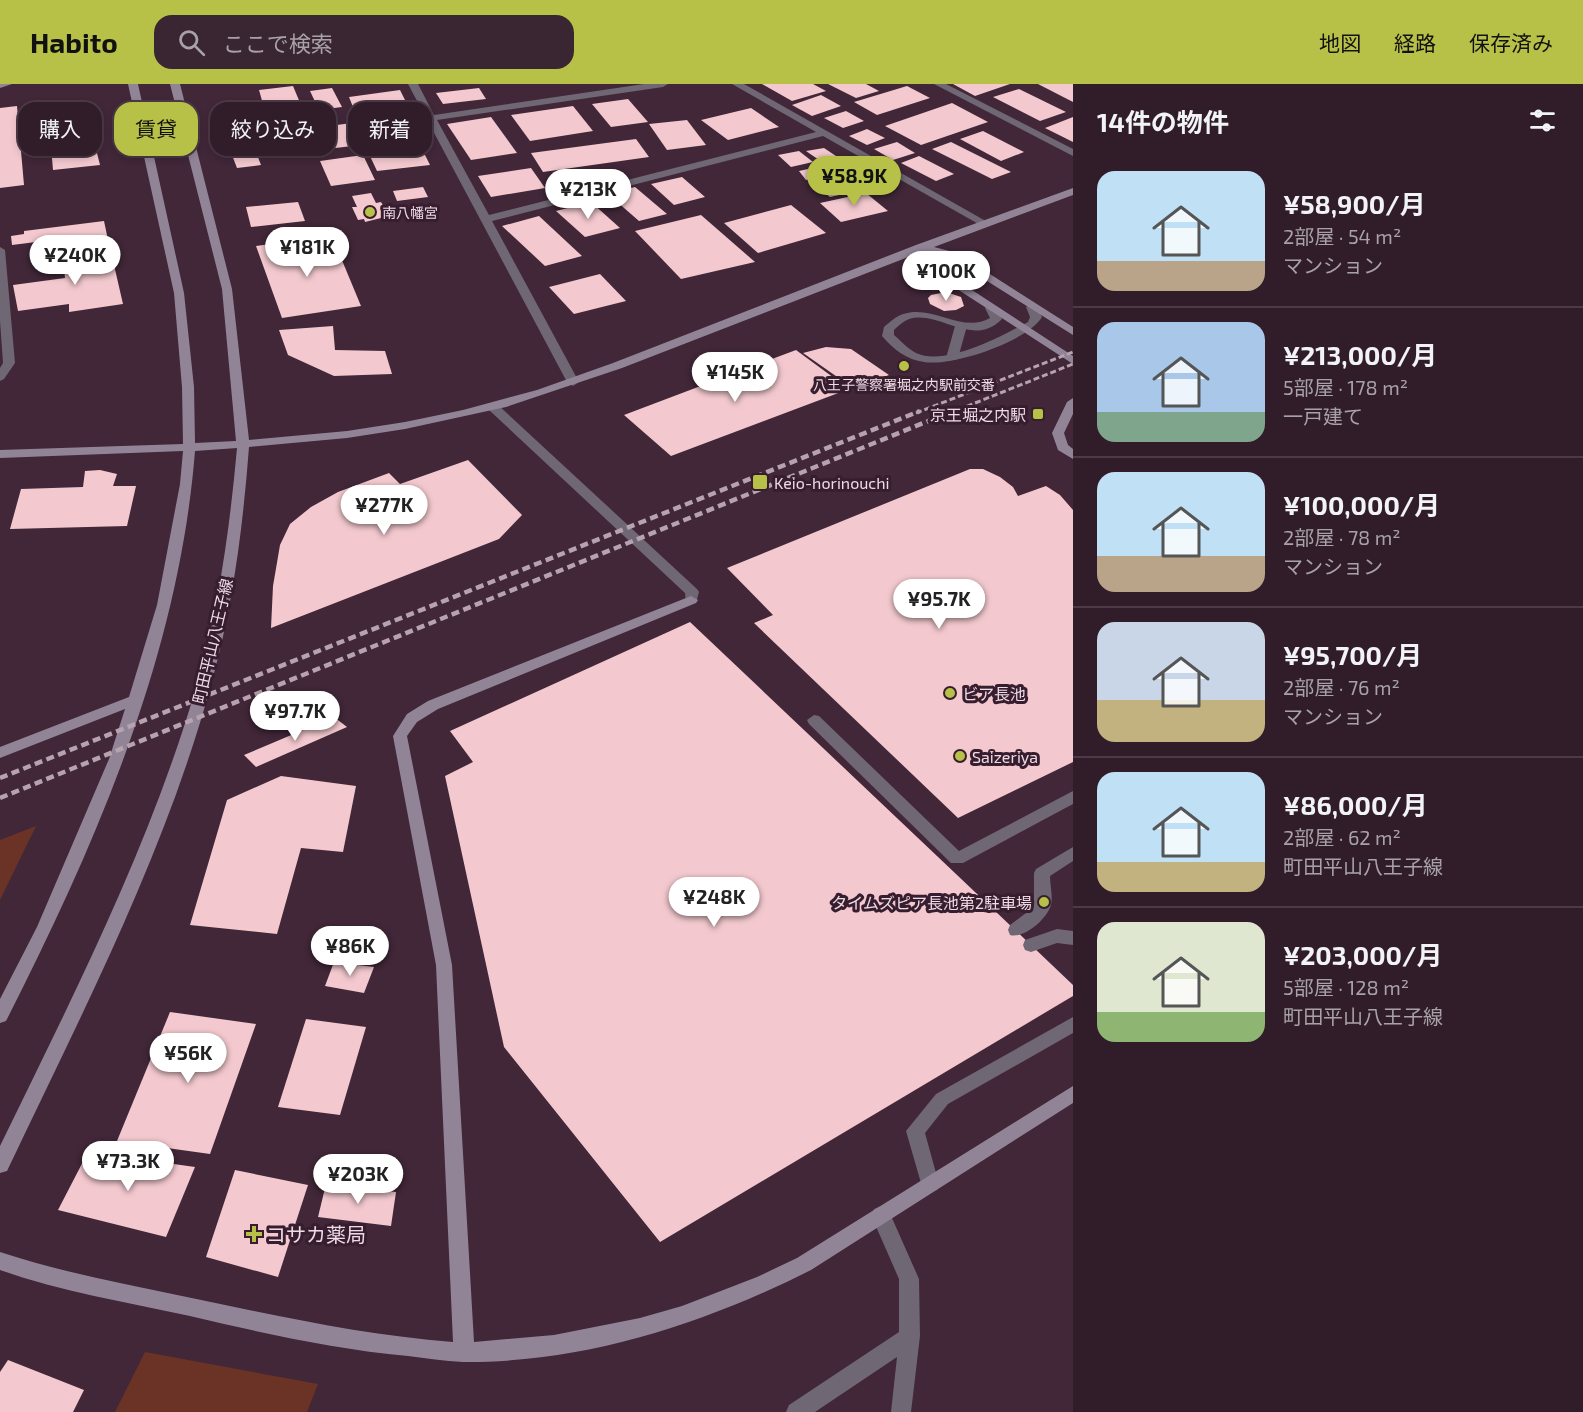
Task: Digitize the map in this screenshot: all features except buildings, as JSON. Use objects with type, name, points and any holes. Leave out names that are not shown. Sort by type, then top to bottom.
[{"type":"street","points":[[0,85],[7,84]]},
{"type":"street","points":[[0,1016],[69,875],[117,759],[164,605],[184,499],[189,448],[188,387],[179,292],[133,84]]},
{"type":"street","name":"町田平山八王子線","points":[[0,1165],[70,1022],[133,884],[165,806],[205,681],[223,606],[243,446],[227,289],[175,84]]},
{"type":"street","points":[[413,84],[422,102]]},
{"type":"street","points":[[432,118],[663,84]]},
{"type":"street","points":[[737,84],[986,224]]},
{"type":"street","points":[[939,84],[1073,153]]},
{"type":"street","points":[[432,122],[573,382]]},
{"type":"street","points":[[486,219],[824,133]]},
{"type":"street","points":[[0,454],[243,446],[346,436],[493,407],[573,382],[920,247],[1073,191]]},
{"type":"street","points":[[920,247],[953,255],[1073,332]]},
{"type":"street","points":[[920,247],[924,263],[1073,362]]},
{"type":"street","points":[[0,250],[9,363],[0,377]]},
{"type":"street","points":[[991,308],[996,319],[988,326],[974,328],[961,326],[915,314],[904,316],[888,329],[888,336],[914,356],[934,359],[952,358],[1032,324],[1036,317],[1032,307]]},
{"type":"street","points":[[952,358],[961,326]]},
{"type":"street","points":[[1073,402],[1058,433],[1062,447],[1073,455]]},
{"type":"street","points":[[464,1352],[444,965],[400,736],[412,718],[432,705],[691,600],[692,592],[493,407]]},
{"type":"street","points":[[0,753],[137,699]]},
{"type":"street","points":[[814,720],[957,860],[1073,797]]},
{"type":"street","points":[[1016,930],[1040,913],[1044,902],[1042,873],[1073,854]]},
{"type":"street","points":[[1031,945],[1057,936],[1073,938]]},
{"type":"street","points":[[930,1184],[915,1131],[942,1099],[1073,1024]]},
{"type":"street","points":[[0,1261],[57,1277],[286,1329],[363,1343],[464,1352],[561,1344],[637,1330],[680,1318],[767,1284],[804,1264],[1073,1094]]},
{"type":"street","points":[[881,1215],[909,1279],[910,1336],[901,1412]]},
{"type":"street","points":[[796,1412],[910,1336]]},
{"type":"shaded area","points":[[36,826],[0,900],[0,840]]},
{"type":"shaded area","points":[[145,1352],[318,1384],[307,1412],[115,1412]]},
{"type":"railway","points":[[916,413],[1073,352]]},
{"type":"railway","points":[[950,413],[1073,364]]},
{"type":"railway","points":[[0,778],[920,411]]},
{"type":"railway","points":[[0,798],[953,411]]},
{"type":"place","name":"南八幡宮","points":[[370,212]]},
{"type":"place","name":"八王子警察署堀之内駅前交番","points":[[904,366]]},
{"type":"place","name":"京王堀之内駅","points":[[1038,414]]},
{"type":"place","name":"Keio-horinouchi","points":[[760,482]]},
{"type":"place","name":"ビア長池","points":[[950,693]]},
{"type":"place","name":"Saizeriya","points":[[960,756]]},
{"type":"place","name":"タイムズピア長池第2駐車場","points":[[1044,902]]},
{"type":"place","name":"コサカ薬局","points":[[254,1234]]}]
